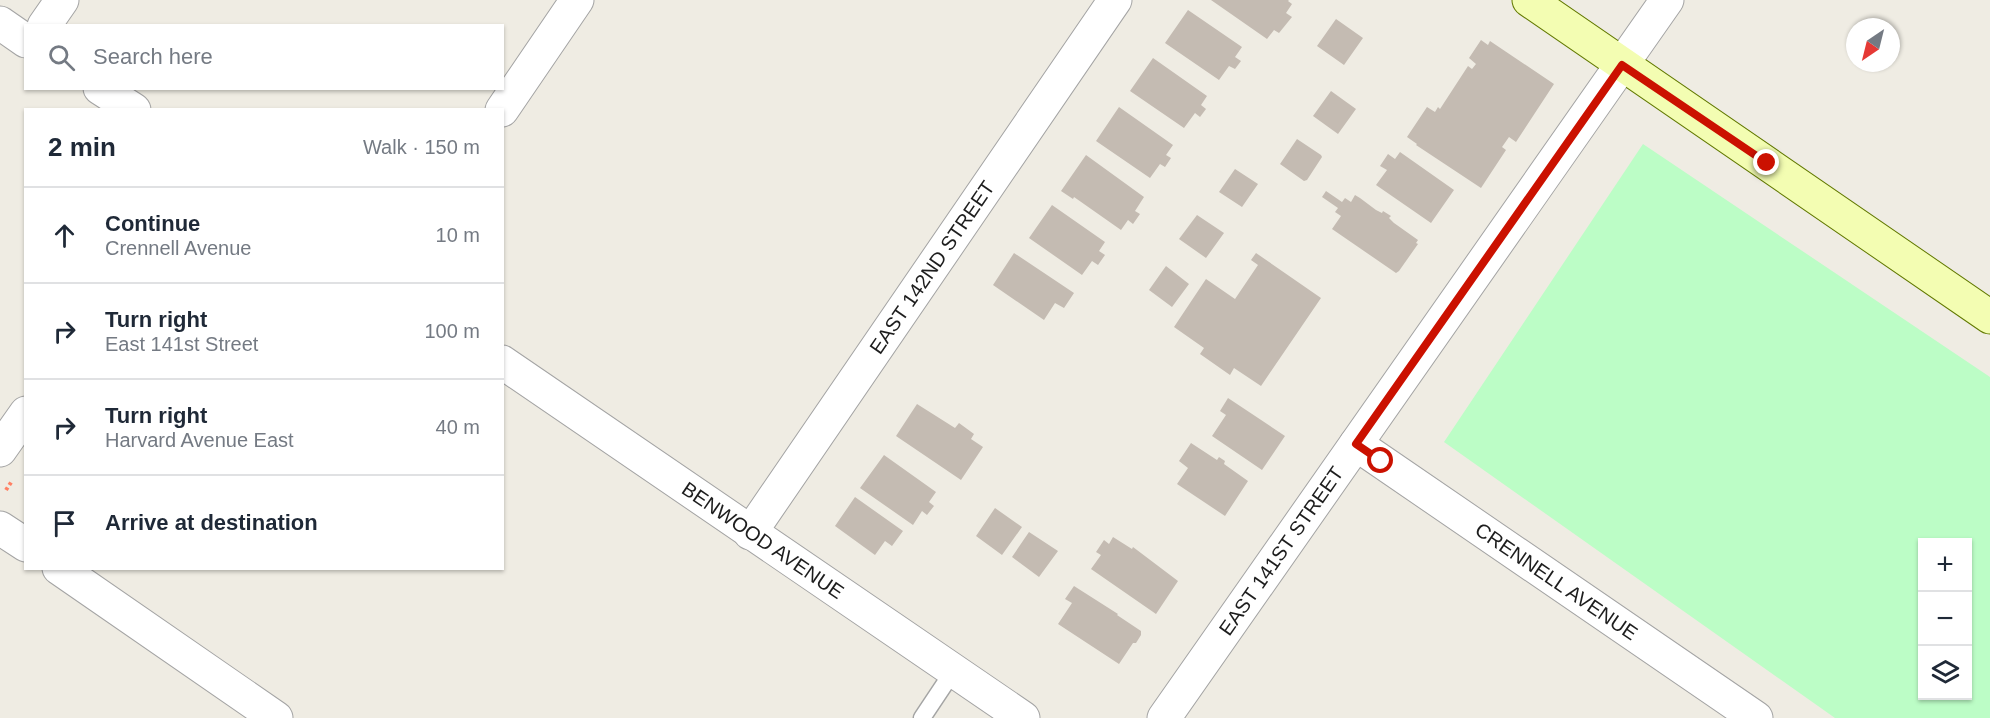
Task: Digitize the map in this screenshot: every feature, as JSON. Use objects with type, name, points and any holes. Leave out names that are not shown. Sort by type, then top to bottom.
[{"type":"main road","points":[[1529,0],[1990,317]]},
{"type":"street","points":[[45,24],[62,0]]},
{"type":"street","points":[[503,108],[577,0]]},
{"type":"street","name":"EAST 142ND STREET","points":[[750,532],[1115,0]]},
{"type":"street","name":"EAST 141ST STREET","points":[[1164,718],[1667,0]]},
{"type":"street","points":[[0,23],[24,40]]},
{"type":"street","points":[[103,90],[131,108]]},
{"type":"street","name":"BENWOOD AVENUE","points":[[504,363],[1023,718]]},
{"type":"street","points":[[0,450],[24,416]]},
{"type":"street","name":"CRENNELL AVENUE","points":[[1356,444],[1756,718]]},
{"type":"street","points":[[0,528],[24,544]]},
{"type":"street","points":[[62,570],[276,718]]},
{"type":"lane","points":[[922,718],[954,670]]},
{"type":"green space","points":[[1643,144],[1990,377],[1990,718],[1835,718],[1444,442]]},
{"type":"building","points":[[1211,0],[1289,0],[1292,4],[1286,13],[1292,17],[1279,33],[1274,30],[1267,39]]},
{"type":"building","points":[[1188,10],[1242,47],[1235,57],[1241,61],[1235,69],[1229,66],[1219,80],[1165,43]]},
{"type":"building","points":[[1336,19],[1363,38],[1344,65],[1317,46]]},
{"type":"building","points":[[1481,40],[1488,45],[1490,41],[1554,84],[1516,142],[1509,137],[1502,147],[1506,150],[1481,188],[1407,137],[1427,107],[1435,112],[1438,107],[1440,109],[1468,66],[1472,69],[1476,64],[1469,58]]},
{"type":"building","points":[[1153,58],[1207,96],[1201,105],[1206,109],[1200,117],[1195,113],[1184,128],[1130,91]]},
{"type":"building","points":[[1331,91],[1356,109],[1338,134],[1313,116]]},
{"type":"building","points":[[1119,107],[1173,145],[1166,155],[1171,158],[1165,167],[1160,164],[1150,178],[1096,141]]},
{"type":"building","points":[[1297,139],[1322,157],[1304,181],[1280,164]]},
{"type":"building","points":[[1400,152],[1454,190],[1431,223],[1376,185],[1387,170],[1380,166],[1388,154],[1395,159]]},
{"type":"building","points":[[1086,155],[1144,197],[1135,211],[1140,214],[1133,224],[1128,220],[1121,230],[1074,197],[1073,199],[1061,191]]},
{"type":"building","points":[[1235,169],[1258,184],[1242,207],[1219,192]]},
{"type":"building","points":[[1326,191],[1342,202],[1345,198],[1351,202],[1355,195],[1376,210],[1391,216],[1389,218],[1394,223],[1418,240],[1416,243],[1418,244],[1399,271],[1396,273],[1332,229],[1341,216],[1335,212],[1338,208],[1322,197]]},
{"type":"building","points":[[1052,205],[1105,242],[1099,251],[1105,255],[1098,265],[1092,261],[1082,275],[1029,238]]},
{"type":"building","points":[[1197,215],[1224,233],[1206,258],[1179,239]]},
{"type":"building","points":[[1014,253],[1074,293],[1064,308],[1055,303],[1044,320],[993,285]]},
{"type":"building","points":[[1256,253],[1321,298],[1261,386],[1234,368],[1230,375],[1200,354],[1204,348],[1174,327],[1206,279],[1235,299],[1258,265],[1251,260]]},
{"type":"building","points":[[1166,266],[1189,284],[1172,307],[1149,290]]},
{"type":"building","points":[[1228,398],[1285,436],[1262,470],[1212,436],[1226,415],[1220,411]]},
{"type":"building","points":[[917,404],[955,428],[959,423],[974,434],[971,439],[983,447],[961,480],[896,436]]},
{"type":"building","points":[[1191,443],[1217,460],[1219,457],[1225,461],[1224,464],[1248,481],[1225,516],[1177,484],[1188,468],[1179,461]]},
{"type":"building","points":[[884,455],[936,492],[929,502],[934,506],[927,515],[922,511],[913,525],[860,488]]},
{"type":"building","points":[[855,497],[903,531],[892,546],[885,541],[875,555],[835,526]]},
{"type":"building","points":[[995,508],[1022,527],[1002,555],[976,536]]},
{"type":"building","points":[[1029,532],[1058,551],[1039,577],[1012,557]]},
{"type":"building","points":[[1113,537],[1132,549],[1133,547],[1178,581],[1156,614],[1091,569],[1101,555],[1096,552],[1104,540],[1109,544]]},
{"type":"building","points":[[1074,586],[1141,631],[1136,643],[1133,643],[1119,664],[1058,624],[1072,603],[1065,599]]},
{"type":"route","points":[[1381,461],[1356,444],[1622,65],[1767,163]]}]
